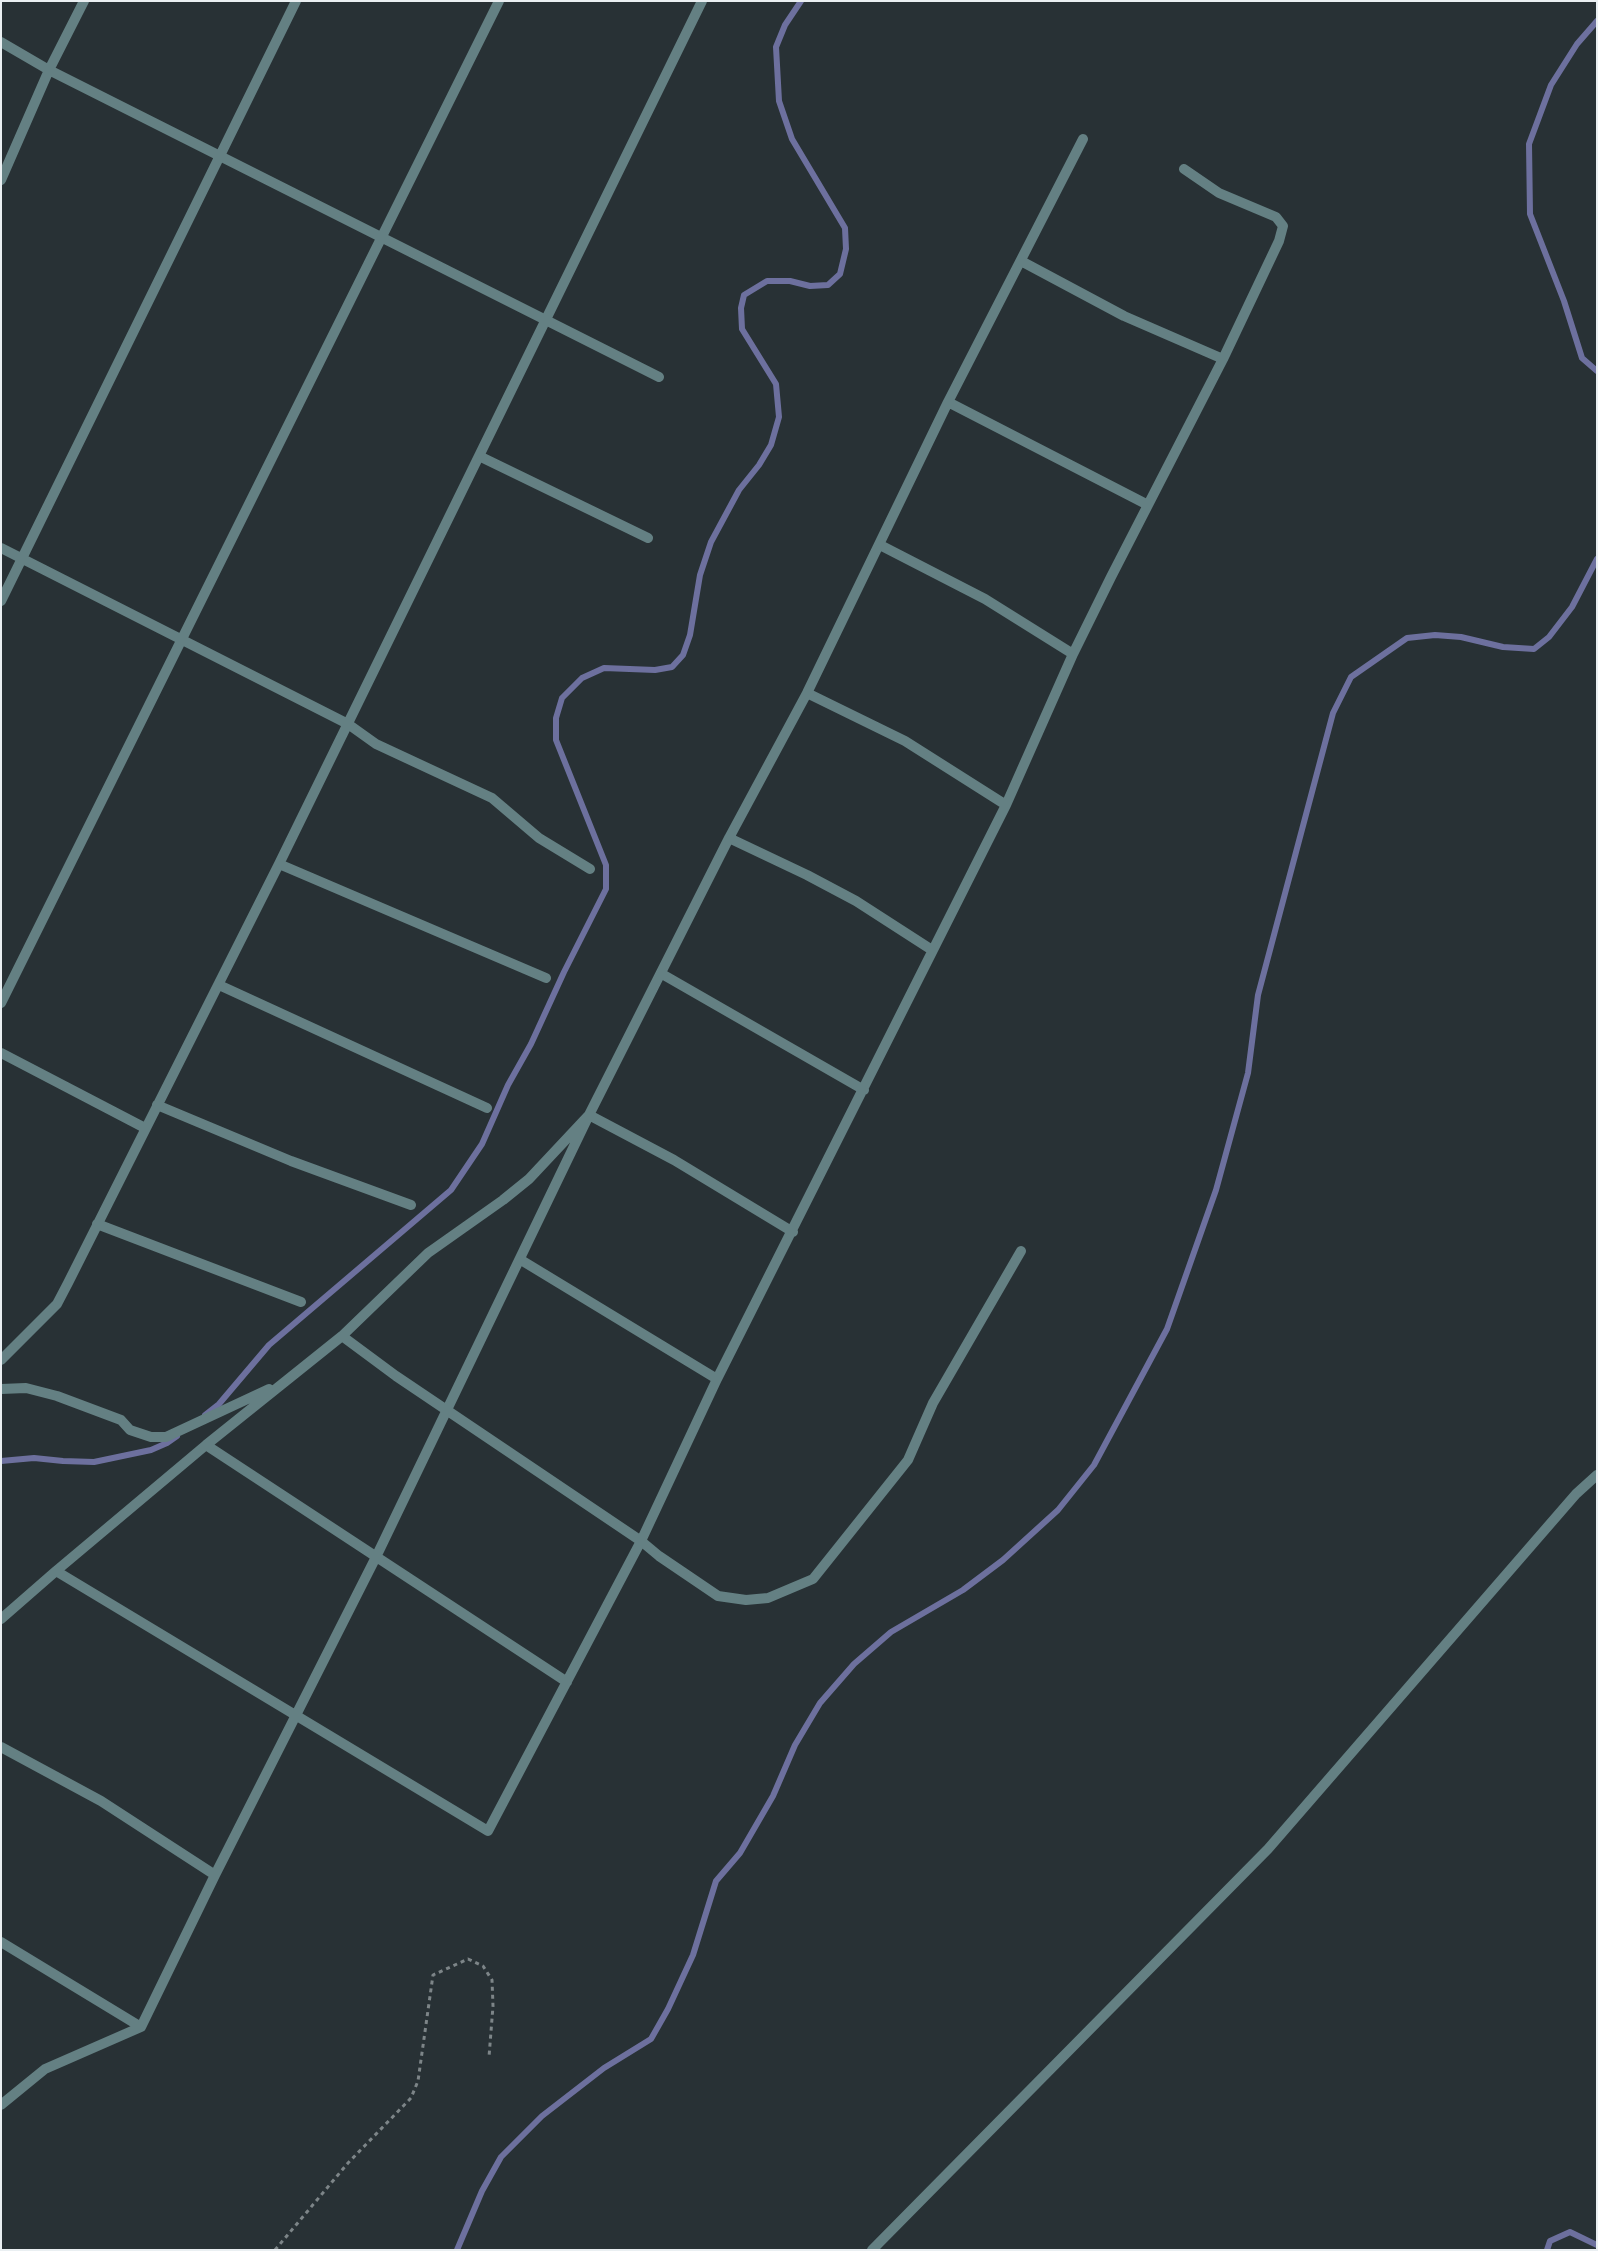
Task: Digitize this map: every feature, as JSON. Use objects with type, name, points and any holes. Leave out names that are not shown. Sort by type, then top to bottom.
[{"type":"street","points":[[1,180],[49,70],[84,1]]},
{"type":"street","points":[[1,601],[222,156],[296,1]]},
{"type":"street","points":[[1,1003],[498,1]]},
{"type":"street","points":[[1,1360],[56,1304],[279,864],[702,1]]},
{"type":"street","points":[[1,42],[49,70],[659,377]]},
{"type":"street","points":[[1,2104],[44,2069],[140,2027],[376,1557],[521,1260],[589,1115],[662,974],[728,838],[806,693],[880,545],[948,402],[1083,139]]},
{"type":"street","points":[[56,1571],[488,1831],[641,1541],[717,1379],[793,1232],[1006,804],[1074,654],[1223,359],[1279,241],[1283,226],[1276,217],[1219,192],[1184,169]]},
{"type":"street","points":[[1021,262],[1124,316],[1223,359]]},
{"type":"street","points":[[948,402],[1148,505]]},
{"type":"street","points":[[479,456],[648,538]]},
{"type":"street","points":[[880,545],[985,599],[1074,654]]},
{"type":"street","points":[[1,548],[348,724],[376,744],[492,798],[538,838],[590,869]]},
{"type":"street","points":[[806,693],[905,741],[1006,804]]},
{"type":"street","points":[[728,838],[807,875],[856,901],[932,950]]},
{"type":"street","points":[[279,864],[546,978]]},
{"type":"street","points":[[662,974],[864,1090]]},
{"type":"street","points":[[219,985],[487,1108]]},
{"type":"street","points":[[1,1053],[145,1128]]},
{"type":"street","points":[[158,1105],[291,1161],[412,1205]]},
{"type":"street","points":[[589,1115],[674,1160],[793,1232]]},
{"type":"street","points":[[1,1619],[206,1445],[342,1336],[428,1253],[503,1200],[529,1179],[589,1115]]},
{"type":"street","points":[[97,1224],[301,1302]]},
{"type":"street","points":[[342,1336],[446,1411],[641,1541],[658,1556],[718,1596],[730,1599],[768,1598],[813,1580],[908,1460],[933,1404],[1021,1251]]},
{"type":"street","points":[[521,1260],[717,1379]]},
{"type":"street","points":[[1,1389],[26,1388],[57,1396],[121,1420],[130,1430],[152,1437],[166,1437],[284,1382]]},
{"type":"street","points":[[206,1445],[567,1682]]},
{"type":"street","points":[[872,2250],[1268,1849],[1570,1502],[1597,1475]]},
{"type":"street","points":[[1,1747],[101,1801],[215,1875]]},
{"type":"street","points":[[1,1942],[140,2027]]},
{"type":"path","points":[[276,2250],[348,2163],[411,2098],[418,2081],[434,1975],[468,1959],[483,1966],[492,1980],[493,2006],[489,2057]]},
{"type":"waterway","points":[[205,1415],[219,1404],[269,1345],[451,1190],[482,1144],[508,1085],[531,1044],[564,972],[606,889],[606,865],[556,740],[556,718],[562,698],[582,678],[604,668],[655,670],[672,667],[683,655],[690,635],[700,575],[711,542],[739,490],[759,465],[771,445],[779,417],[776,384],[742,329],[741,308],[744,295],[767,281],[790,281],[810,286],[828,285],[840,274],[846,249],[845,228],[792,139],[779,101],[776,47],[785,25],[801,1]]},
{"type":"waterway","points":[[1597,21],[1577,44],[1551,85],[1529,144],[1530,214],[1564,301],[1582,358],[1597,371]]},
{"type":"waterway","points":[[457,2250],[482,2191],[501,2157],[542,2116],[604,2068],[651,2039],[668,2009],[693,1955],[716,1881],[740,1853],[773,1796],[795,1745],[820,1703],[854,1664],[891,1632],[963,1590],[1003,1560],[1058,1510],[1094,1465],[1167,1329],[1216,1190],[1248,1073],[1258,995],[1333,713],[1351,677],[1407,638],[1435,635],[1461,637],[1503,647],[1534,649],[1549,637],[1572,607],[1597,559]]},
{"type":"waterway","points":[[1,1461],[34,1458],[94,1462],[151,1450],[177,1436]]},
{"type":"waterway","points":[[1547,2250],[1550,2241],[1570,2232],[1597,2245]]}]
